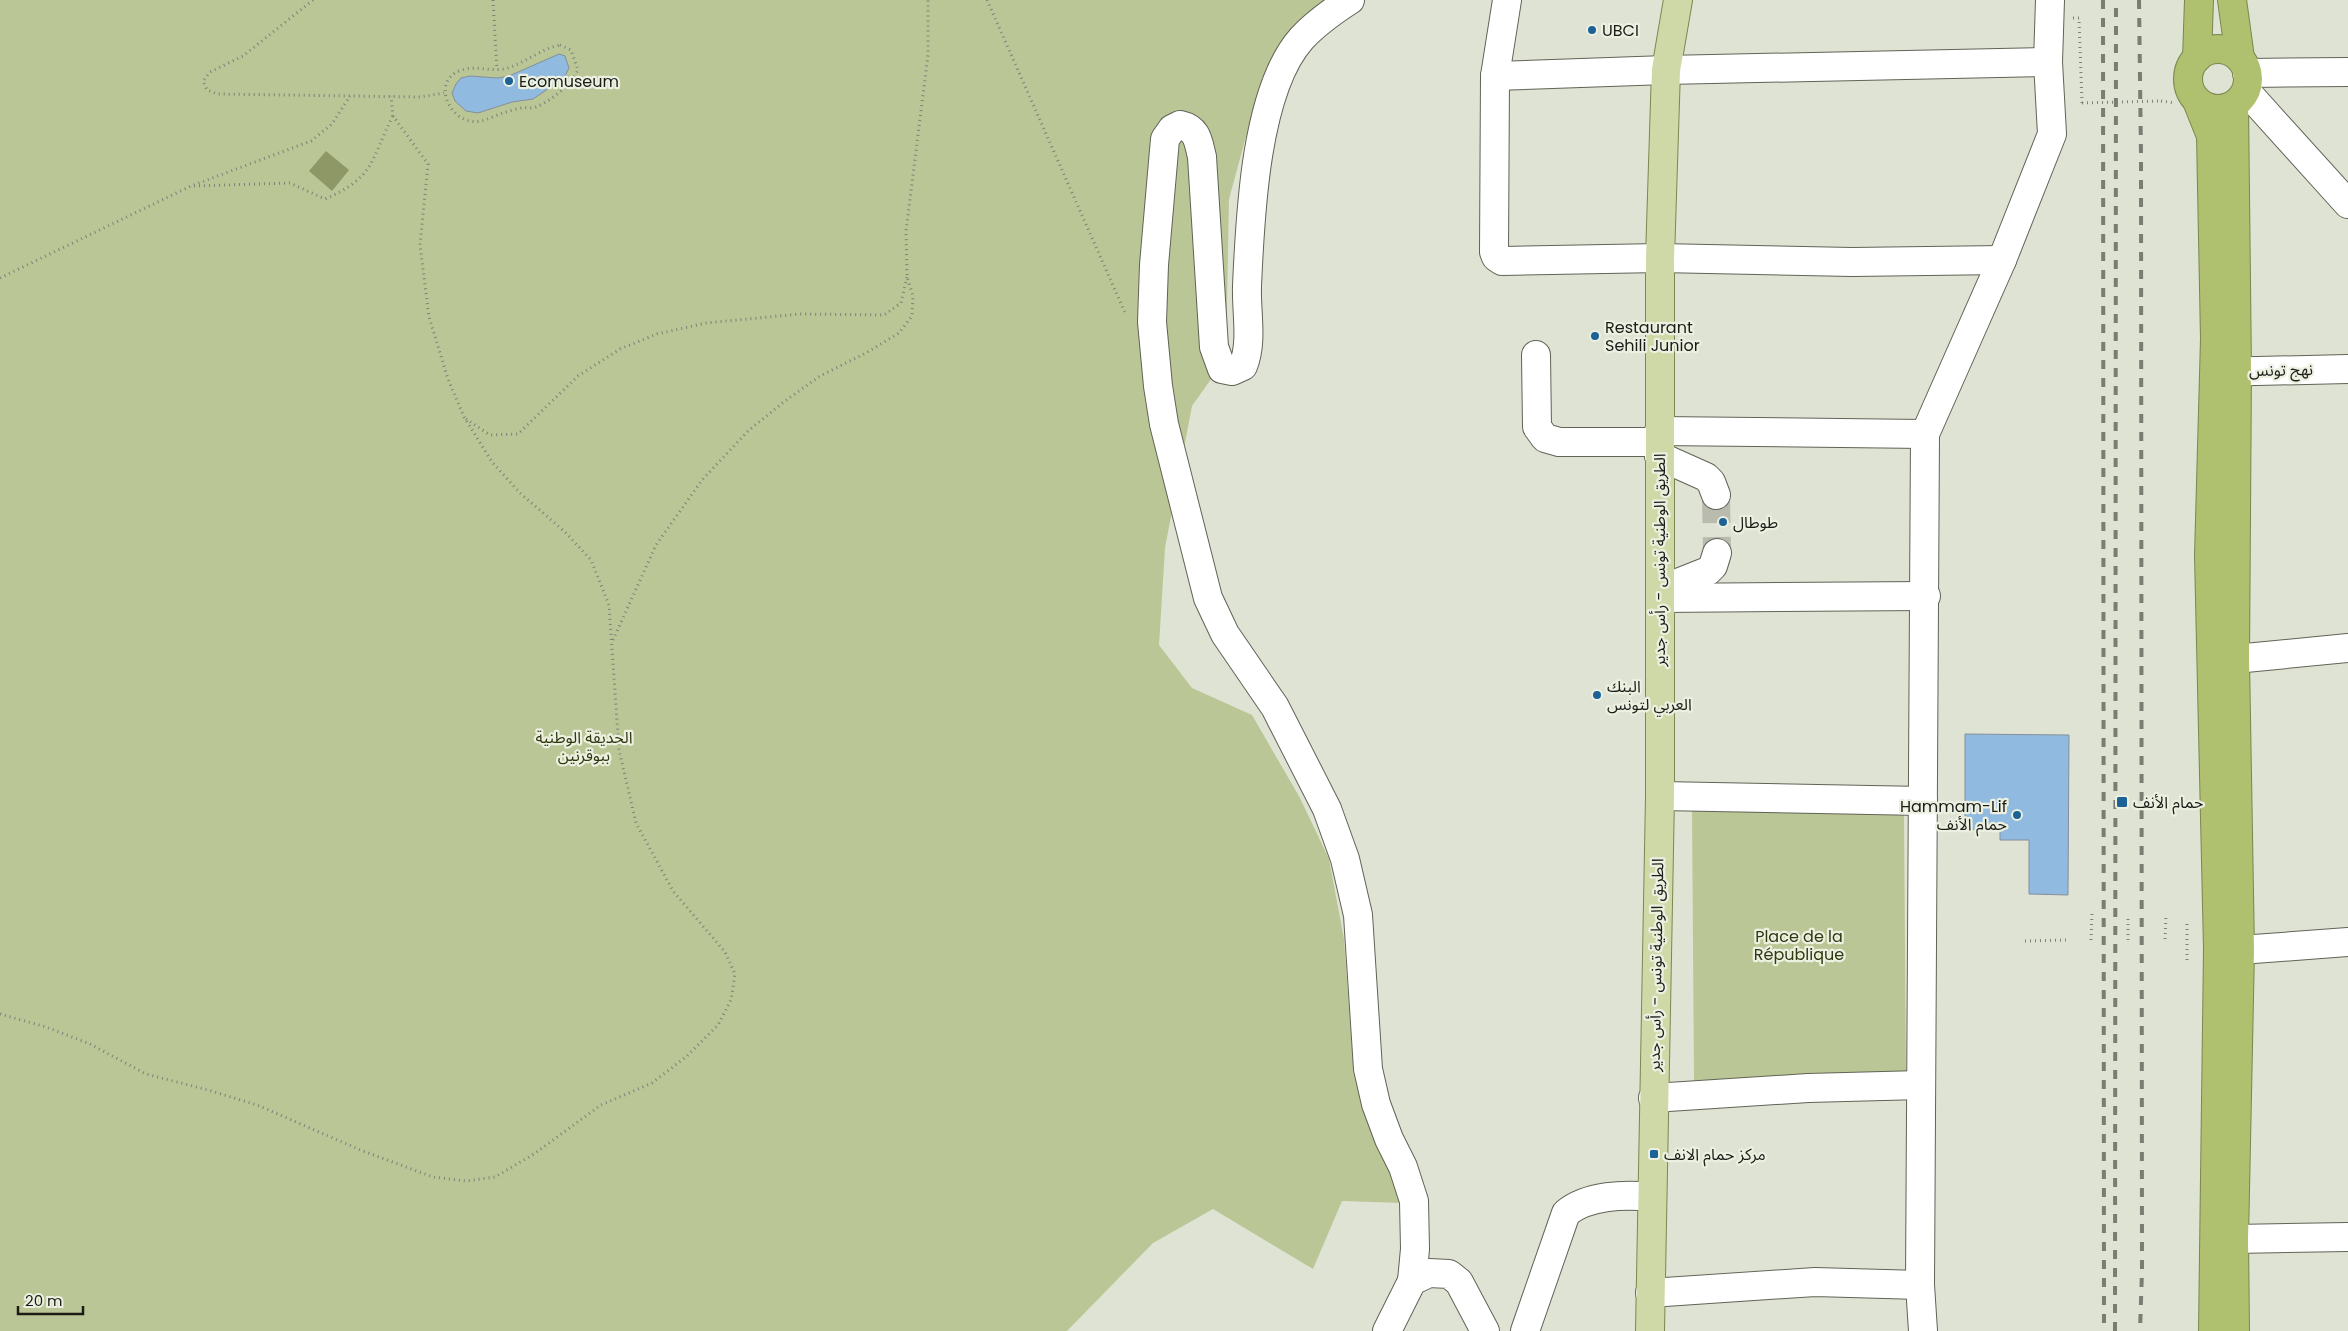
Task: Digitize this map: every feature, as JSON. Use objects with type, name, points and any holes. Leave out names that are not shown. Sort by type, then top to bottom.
[{"type":"highway","points":[[2197,58],[2199,0]]},
{"type":"highway","points":[[2232,0],[2242,82],[2226,372],[2209,556],[2229,950],[2235,1331]]},
{"type":"highway","points":[[2213,1331],[2229,950],[2235,659],[2226,372],[2211,136],[2197,100],[2190,91],[2188,79],[2190,68],[2197,58],[2207,51],[2218,49],[2230,52],[2242,82]]},
{"type":"highway","points":[[2197,100],[2207,107],[2218,110],[2242,82]]},
{"type":"main road","name":"الطريق الوطنية تونس - رأس جدير","points":[[1650,1331],[1660,796],[1660,258],[1666,70],[1678,0]]},
{"type":"street","points":[[1350,0],[1326,16],[1301,38],[1282,70],[1264,123],[1252,202],[1247,289],[1247,355],[1243,366],[1232,371],[1222,369],[1214,347],[1202,157],[1197,135],[1190,127],[1180,125],[1172,129],[1165,139],[1154,264],[1152,322],[1158,386],[1164,424],[1208,598],[1225,634],[1276,707],[1327,809],[1345,859],[1358,915],[1368,1069],[1376,1104],[1389,1139],[1403,1167],[1414,1201],[1415,1249],[1412,1281],[1388,1331]]},
{"type":"street","points":[[1507,0],[1495,76],[1493,187],[1496,257],[1502,261],[1660,258],[1852,262],[2002,260]]},
{"type":"street","points":[[1923,1331],[1920,1285],[1926,596],[1925,434],[2002,260],[2052,134],[2048,62],[2050,0]]},
{"type":"street","points":[[1495,76],[1666,70],[2048,62]]},
{"type":"street","points":[[2242,82],[2348,72]]},
{"type":"street","points":[[2242,82],[2348,204]]},
{"type":"street","points":[[1536,355],[1537,427],[1545,438],[1559,442],[1659,443],[1925,434]]},
{"type":"street","name":"نهج تونس","points":[[2226,372],[2348,369]]},
{"type":"street","points":[[1659,443],[1706,477],[1711,482],[1716,495]]},
{"type":"street","points":[[1660,594],[1708,571],[1716,560],[1717,553]]},
{"type":"street","points":[[1660,594],[1926,596]]},
{"type":"street","points":[[2235,659],[2348,648]]},
{"type":"street","points":[[1660,796],[1923,800]]},
{"type":"street","points":[[2229,950],[2348,942]]},
{"type":"street","points":[[1653,1098],[1808,1088],[1922,1085]]},
{"type":"street","points":[[1525,1331],[1566,1213],[1585,1203],[1630,1195],[1652,1197]]},
{"type":"street","points":[[2234,1239],[2348,1237]]},
{"type":"street","points":[[1412,1281],[1430,1273],[1449,1274],[1459,1282],[1467,1294],[1485,1331]]},
{"type":"street","points":[[1650,1293],[1815,1282],[1920,1285]]},
{"type":"path","points":[[312,0],[243,56],[210,72],[204,81],[206,90],[218,94],[420,97],[444,93]]},
{"type":"path","points":[[494,0],[498,70]]},
{"type":"path","points":[[464,417],[490,435],[518,434],[578,376],[620,349],[657,334],[706,323],[800,314],[884,315],[901,303],[907,276],[906,231],[928,54],[928,0]]},
{"type":"path","points":[[987,0],[1130,323]]},
{"type":"path","points":[[2080,18],[2082,103],[2161,101]]},
{"type":"path","points":[[560,45],[571,50],[578,70],[570,83],[537,107],[514,110],[480,122],[471,122],[462,118],[448,105],[444,93],[449,79],[457,71],[468,68],[498,70],[522,63],[550,47],[560,45]]},
{"type":"path","points":[[0,278],[191,186],[311,141],[332,124],[350,96]]},
{"type":"path","points":[[0,1014],[46,1027],[90,1044],[146,1074],[257,1105],[363,1151],[433,1177],[466,1181],[495,1177],[534,1154],[601,1105],[652,1083],[687,1056],[718,1025],[731,1000],[735,974],[725,952],[673,891],[636,822],[619,750],[610,605],[591,560],[565,532],[520,493],[492,462],[464,417],[448,380],[429,316],[420,245],[428,164],[393,116],[391,96]]},
{"type":"path","points":[[191,186],[290,183],[325,199],[355,183],[368,170],[380,140],[393,116]]},
{"type":"path","points":[[612,642],[656,545],[702,480],[748,431],[785,401],[820,376],[866,353],[899,333],[912,316],[914,296],[907,276]]},
{"type":"path","points":[[2092,914],[2092,940]]},
{"type":"path","points":[[2128,915],[2128,940]]},
{"type":"path","points":[[2165,939],[2166,915]]},
{"type":"path","points":[[2187,922],[2187,960]]},
{"type":"path","points":[[2025,940],[2066,940]]},
{"type":"green space","name":"الحديقة الوطنية ببوقرنين","points":[[0,0],[1334,0],[1279,48],[1251,118],[1229,199],[1226,358],[1192,406],[1165,548],[1159,645],[1192,688],[1252,715],[1300,798],[1329,859],[1344,939],[1354,1076],[1381,1125],[1403,1203],[1342,1201],[1313,1269],[1213,1209],[1153,1243],[1067,1331],[0,1331]]},
{"type":"green space","name":"Place de la République","points":[[1692,811],[1904,813],[1906,1078],[1694,1080]]},
{"type":"shaded area","points":[[326,151],[349,170],[332,191],[309,171]]},
{"type":"building","name":"Ecomuseum","points":[[559,54],[565,56],[569,68],[564,78],[533,99],[512,102],[478,113],[466,111],[455,101],[452,93],[461,78],[470,76],[498,78],[509,76]]},
{"type":"building","name":"Hammam-Lif حمام الأنف","points":[[1965,734],[2069,735],[2068,895],[2029,894],[2029,840],[2000,840],[2000,830],[1965,829]]},
{"type":"tunnel","points":[[1716,495],[1717,553]]},
{"type":"railway","points":[[2103,0],[2104,1331]]},
{"type":"railway","points":[[2115,1331],[2116,0]]},
{"type":"railway","points":[[2139,0],[2141,155],[2142,1271],[2140,1331]]},
{"type":"place","name":"UBCI","points":[[1592,30]]},
{"type":"place","name":"Ecomuseum","points":[[509,81]]},
{"type":"place","name":"Restaurant Sehili Junior","points":[[1595,336]]},
{"type":"place","name":"طوطال","points":[[1723,522]]},
{"type":"place","name":"البنك العربي لتونس","points":[[1597,695]]},
{"type":"place","name":"حمام الأنف","points":[[2122,802]]},
{"type":"place","name":"Hammam-Lif حمام الأنف","points":[[2017,815]]},
{"type":"place","name":"مركز حمام الانف","points":[[1654,1154]]}]
